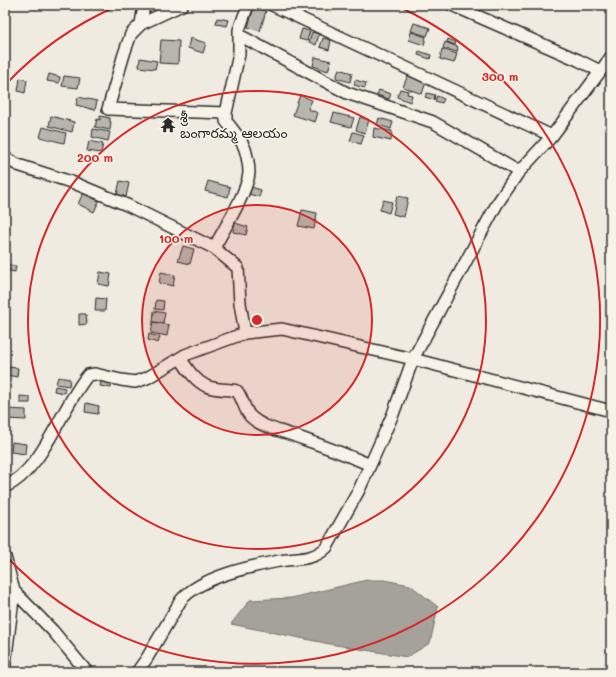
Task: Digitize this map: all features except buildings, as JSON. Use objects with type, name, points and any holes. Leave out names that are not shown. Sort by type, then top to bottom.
[{"type":"street","points":[[182,5],[141,24],[131,34],[108,109],[226,113]]},
{"type":"street","points":[[214,248],[238,203],[249,173],[244,149],[237,135],[226,121],[226,113],[239,54],[241,22],[248,5]]},
{"type":"street","points":[[272,5],[552,136]]},
{"type":"street","points":[[452,5],[600,71]]},
{"type":"street","points":[[141,24],[142,6]]},
{"type":"street","points":[[239,35],[347,93],[433,122],[519,172]]},
{"type":"street","points":[[137,672],[147,658],[181,600],[188,592],[201,584],[248,568],[280,561],[311,557],[320,553],[327,547],[359,490],[393,414],[413,359],[497,204],[519,172],[552,136],[611,57]]},
{"type":"street","points":[[5,158],[18,165],[74,183],[127,205],[214,248],[238,268],[240,303],[244,333]]},
{"type":"street","points":[[5,487],[22,475],[38,457],[74,395],[88,375],[95,374],[135,382],[147,378],[180,358],[244,333],[282,329],[413,359],[611,411]]},
{"type":"street","points":[[180,358],[188,370],[207,386],[237,391],[246,410],[258,422],[272,429],[293,435],[370,465]]},
{"type":"street","points":[[5,557],[14,591],[5,664]]},
{"type":"street","points":[[14,591],[54,631],[87,672]]},
{"type":"shaded area","points":[[367,580],[384,580],[410,585],[438,607],[430,643],[407,657],[330,644],[231,624],[250,600],[291,598]]},
{"type":"place","name":"శ్రీ బంగారమ్మ ఆలయం","points":[[168,125]]}]
